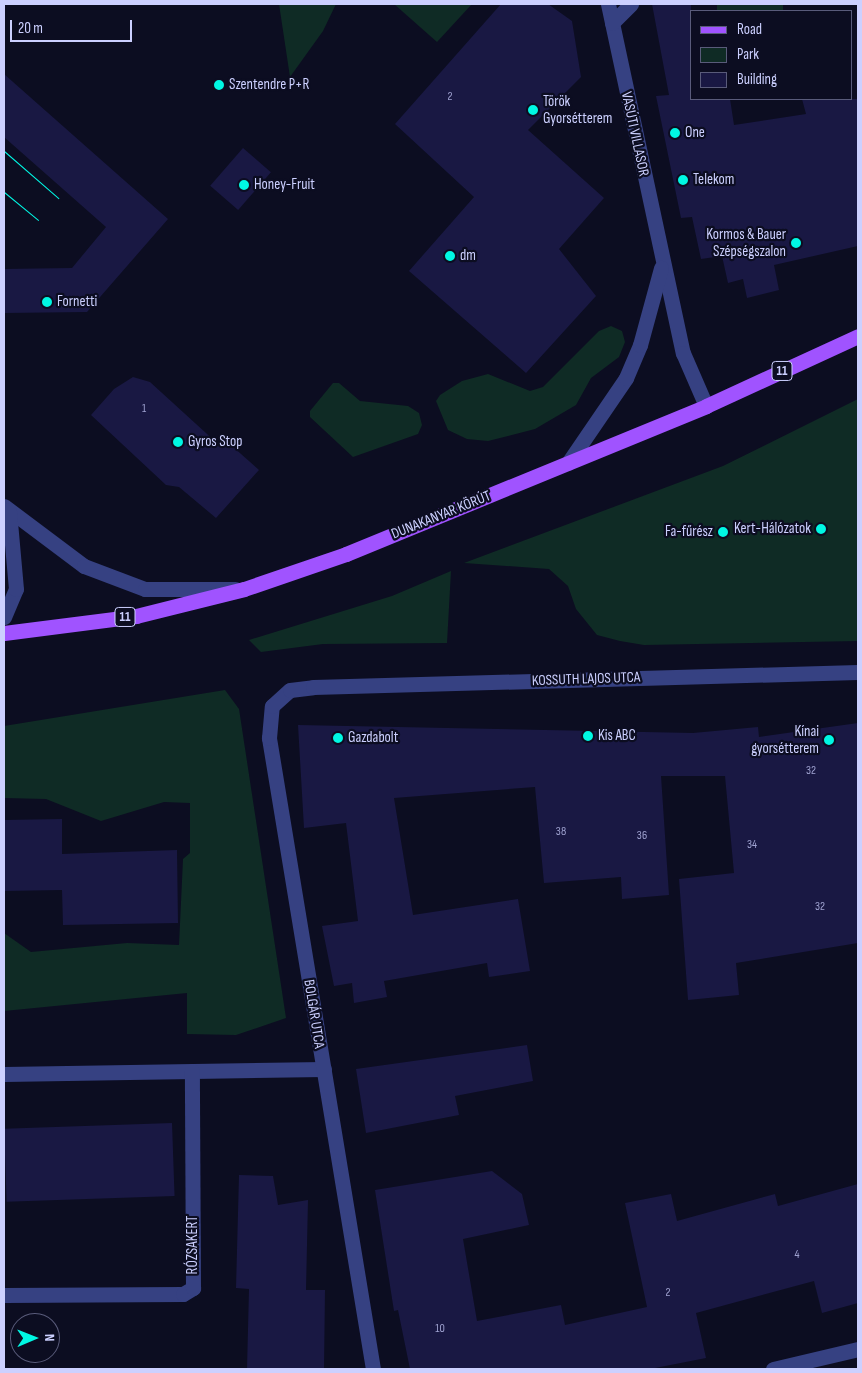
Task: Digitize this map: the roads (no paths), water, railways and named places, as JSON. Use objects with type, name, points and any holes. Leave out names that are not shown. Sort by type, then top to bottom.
[{"type":"main road","name":"DUNAKANYAR KÖRÚT","points":[[4,633],[136,616],[244,589],[346,554],[706,406],[858,336]]},
{"type":"street","name":"VASÚTI VILLASOR","points":[[608,4],[662,264],[683,353],[706,406]]},
{"type":"street","points":[[612,23],[631,4]]},
{"type":"street","name":"VASÚTI VILLASOR","points":[[568,463],[626,378],[645,331],[662,264]]},
{"type":"street","points":[[6,508],[84,566],[145,589],[244,589]]},
{"type":"street","points":[[4,617],[16,590],[6,508]]},
{"type":"street","name":"KOSSUTH LAJOS UTCA","points":[[314,687],[858,672]]},
{"type":"street","name":"BOLGÁR UTCA","points":[[314,687],[290,690],[272,706],[269,738],[373,1369]]},
{"type":"street","points":[[4,1074],[324,1069]]},
{"type":"street","name":"RÓZSAKERT","points":[[4,1295],[184,1294],[193,1288],[192,1071]]},
{"type":"street","points":[[773,1369],[858,1349]]},
{"type":"tram line","points":[[4,151],[58,198]]},
{"type":"tram line","points":[[4,192],[38,220]]},
{"type":"place","name":"Szentendre P+R","points":[[219,85]]},
{"type":"place","name":"Török Gyorsétterem","points":[[533,110]]},
{"type":"place","name":"One","points":[[675,133]]},
{"type":"place","name":"Telekom","points":[[683,180]]},
{"type":"place","name":"Honey-Fruit","points":[[244,185]]},
{"type":"place","name":"Kormos & Bauer Szépségszalon","points":[[796,243]]},
{"type":"place","name":"dm","points":[[450,256]]},
{"type":"place","name":"Fornetti","points":[[47,302]]},
{"type":"place","name":"Gyros Stop","points":[[178,442]]},
{"type":"place","name":"Kert-Hálózatok","points":[[821,529]]},
{"type":"place","name":"Fa-fűrész","points":[[723,532]]},
{"type":"place","name":"Kis ABC","points":[[588,736]]},
{"type":"place","name":"Gazdabolt","points":[[338,738]]},
{"type":"place","name":"Kínai gyorsétterem","points":[[829,740]]}]
